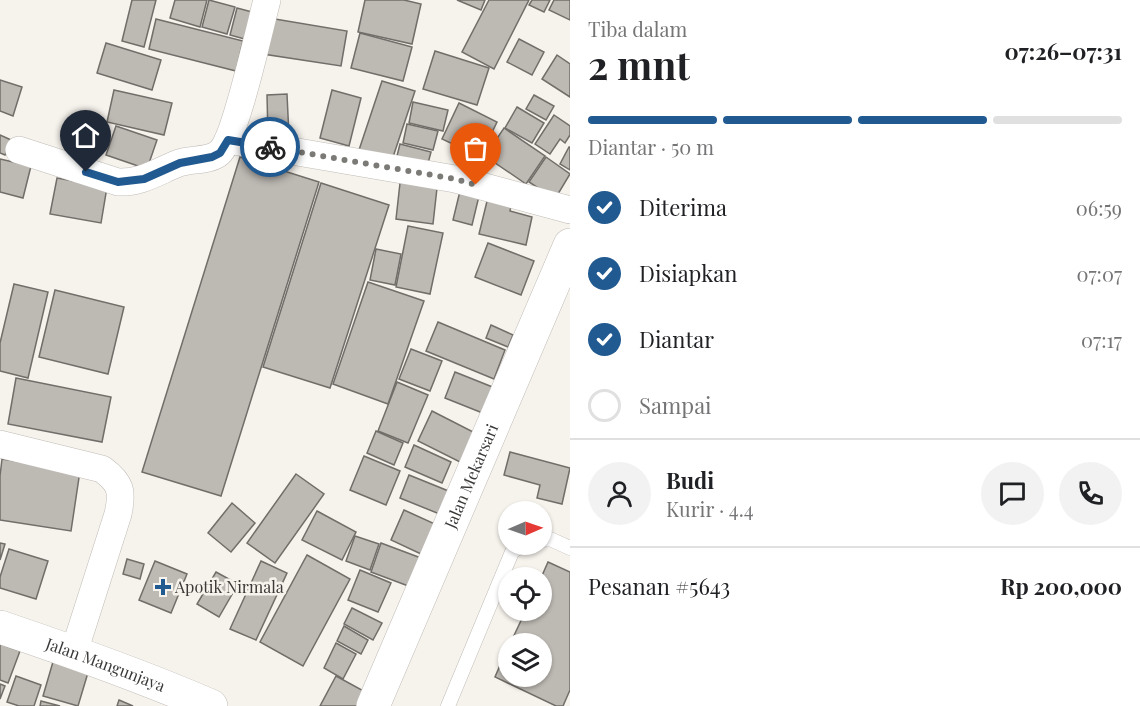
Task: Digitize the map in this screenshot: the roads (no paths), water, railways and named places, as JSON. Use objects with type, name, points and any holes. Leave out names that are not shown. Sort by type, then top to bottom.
[{"type":"street","points":[[19,150],[118,182],[144,179],[180,163],[212,157],[220,153],[228,140],[238,111],[267,0]]},
{"type":"street","points":[[228,140],[455,179],[570,210]]},
{"type":"street","name":"Jalan Mekarsari","points":[[373,706],[570,245]]},
{"type":"street","points":[[0,444],[102,469],[116,479],[121,500],[118,514],[74,652]]},
{"type":"street","name":"Jalan Mangunjaya","points":[[0,627],[74,652],[167,697],[211,706]]},
{"type":"lane","points":[[552,540],[570,548]]},
{"type":"lane","points":[[448,706],[511,555]]},
{"type":"place","name":"Apotik Nirmala","points":[[163,587]]}]
